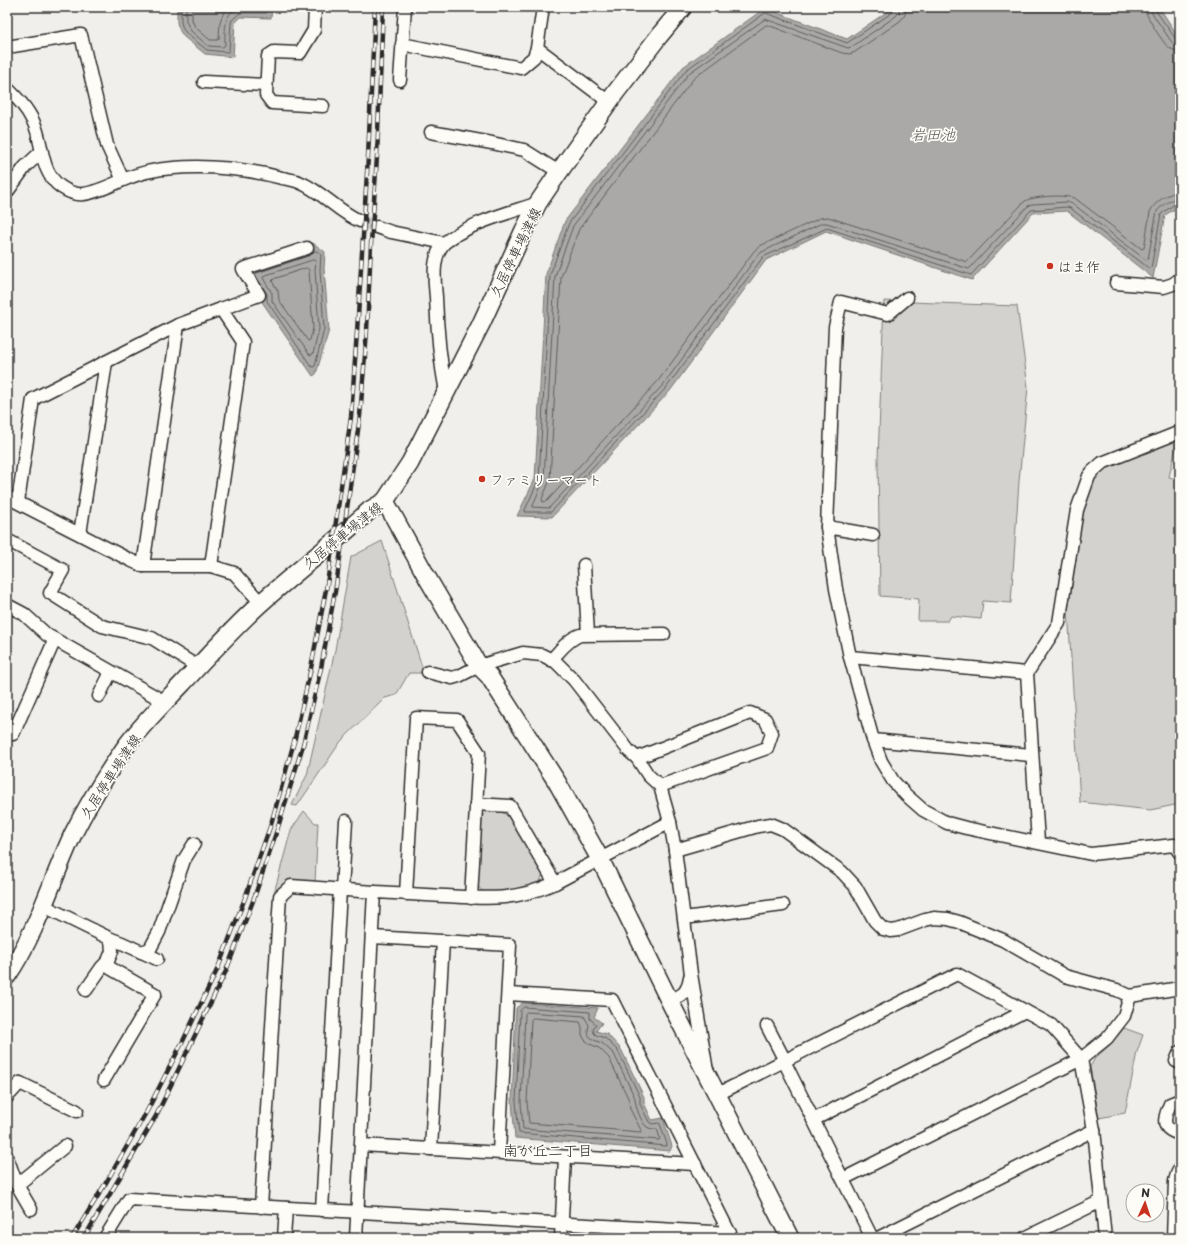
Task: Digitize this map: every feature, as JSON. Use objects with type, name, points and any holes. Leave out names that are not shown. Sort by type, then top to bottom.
[{"type":"main road","name":"久居停車場津線","points":[[7,976],[28,942],[73,834],[95,795],[124,750],[138,732],[214,649],[261,603],[370,510],[385,501],[410,463],[481,324],[538,203],[609,102],[683,7]]},
{"type":"main road","points":[[385,501],[428,579],[479,666],[489,676],[557,782],[600,859],[669,1000],[708,1074],[790,1238]]},
{"type":"street","points":[[315,7],[314,30],[300,52],[274,52],[268,56],[266,95],[272,103],[323,106]]},
{"type":"street","points":[[400,80],[405,7]]},
{"type":"street","points":[[402,44],[521,68],[534,57],[537,48],[543,7]]},
{"type":"street","points":[[7,48],[81,35],[107,145],[123,180]]},
{"type":"street","points":[[537,48],[609,102]]},
{"type":"street","points":[[204,82],[266,85]]},
{"type":"street","points":[[7,88],[22,103],[33,121],[39,136],[41,152],[50,175],[62,188],[75,194],[84,194],[138,174],[157,169],[208,168],[252,171],[299,182],[314,190],[341,211],[360,221]]},
{"type":"street","points":[[431,132],[524,150],[559,172]]},
{"type":"street","points":[[7,192],[25,167],[41,152]]},
{"type":"street","points":[[446,392],[440,356],[436,314],[435,276],[436,259],[439,250],[450,238],[476,224],[538,203]]},
{"type":"street","points":[[377,227],[391,232],[444,243]]},
{"type":"street","points":[[261,603],[234,573],[211,566],[143,566],[12,499],[33,399],[178,325],[259,294],[243,269],[307,248]]},
{"type":"street","points":[[1116,283],[1164,287],[1173,284],[1180,279]]},
{"type":"street","points":[[907,298],[888,314],[841,302],[835,327],[826,527],[836,589],[850,658],[873,740],[881,761],[893,781],[906,795],[923,810],[953,825],[1091,854],[1174,845],[1180,853]]},
{"type":"street","points":[[211,566],[243,342],[221,309]]},
{"type":"street","points":[[143,566],[178,325]]},
{"type":"street","points":[[80,534],[106,362]]},
{"type":"street","points":[[1038,842],[1031,756],[1027,673],[1058,623],[1077,510],[1089,476],[1102,463],[1180,432]]},
{"type":"street","points":[[826,527],[873,535]]},
{"type":"street","points":[[7,540],[63,570],[50,593],[56,597],[102,626],[148,636],[167,646],[198,667]]},
{"type":"street","points":[[584,565],[588,634]]},
{"type":"street","points":[[7,605],[24,614],[47,635],[165,702]]},
{"type":"street","points":[[551,660],[574,637],[588,634],[664,634]]},
{"type":"street","points":[[13,734],[54,639]]},
{"type":"street","points":[[428,672],[452,678],[479,666],[523,653],[542,655],[556,662],[574,680],[629,751],[637,758],[648,776],[660,786],[670,822],[675,850],[690,974],[708,1074]]},
{"type":"street","points":[[850,658],[1027,673]]},
{"type":"street","points":[[99,696],[111,672]]},
{"type":"street","points":[[637,758],[750,713],[765,719],[772,733],[767,748],[660,786]]},
{"type":"street","points":[[406,894],[416,718],[457,720],[479,753],[471,898]]},
{"type":"street","points":[[873,740],[1031,756]]},
{"type":"street","points":[[476,804],[510,806],[555,883]]},
{"type":"street","points":[[322,1210],[346,821]]},
{"type":"street","points":[[262,1207],[280,896],[290,886],[471,898],[494,899],[512,897],[537,891],[555,883],[670,822]]},
{"type":"street","points":[[675,850],[758,826],[771,824],[790,834],[842,872],[855,886],[875,921],[883,929],[898,930],[934,918],[948,919],[1003,940],[1065,976],[1117,990],[1130,996],[1180,988]]},
{"type":"street","points":[[141,952],[150,949],[159,932],[184,860],[194,844]]},
{"type":"street","points":[[356,1238],[374,892]]},
{"type":"street","points":[[684,918],[783,905]]},
{"type":"street","points":[[44,906],[111,939],[157,959]]},
{"type":"street","points":[[372,937],[510,945],[498,1152]]},
{"type":"street","points":[[86,990],[108,961],[112,951],[111,939]]},
{"type":"street","points":[[431,1149],[443,941]]},
{"type":"street","points":[[104,1080],[156,994],[110,968],[106,963]]},
{"type":"street","points":[[669,1000],[686,992],[690,974]]},
{"type":"street","points":[[718,1094],[957,974],[1052,1025],[1081,1059],[1094,1130],[1105,1238]]},
{"type":"street","points":[[508,994],[612,1000],[731,1236]]},
{"type":"street","points":[[843,1179],[1081,1059],[1107,1038],[1124,1016],[1130,996]]},
{"type":"street","points":[[813,1120],[1025,1011]]},
{"type":"street","points":[[767,1026],[872,1238]]},
{"type":"street","points":[[1180,1052],[1176,1061],[1180,1063]]},
{"type":"street","points":[[7,1097],[20,1083],[77,1111]]},
{"type":"street","points":[[1180,1100],[1170,1104],[1164,1122],[1166,1127],[1180,1134]]},
{"type":"street","points":[[878,1238],[1094,1130]]},
{"type":"street","points":[[361,1145],[695,1164]]},
{"type":"street","points":[[17,1185],[65,1146]]},
{"type":"street","points":[[7,1157],[17,1185],[32,1209]]},
{"type":"street","points":[[561,1238],[565,1157]]},
{"type":"street","points":[[1173,1238],[1175,1181],[1180,1168]]},
{"type":"street","points":[[105,1238],[129,1199],[562,1224],[731,1236]]},
{"type":"street","points":[[1025,1238],[1101,1201]]},
{"type":"street","points":[[284,1238],[286,1208]]},
{"type":"shaded area","points":[[884,301],[1017,306],[1028,387],[1019,481],[1011,603],[983,601],[981,619],[951,616],[948,621],[918,621],[919,599],[880,596],[878,459]]},
{"type":"shaded area","points":[[1178,439],[1169,477],[1180,480],[1180,804],[1150,810],[1080,802],[1068,610],[1083,514],[1095,478],[1100,472],[1110,465]]},
{"type":"shaded area","points":[[382,541],[424,673],[409,673],[396,695],[385,698],[341,741],[297,806],[292,805],[307,775],[335,650],[351,557]]},
{"type":"shaded area","points":[[304,811],[315,823],[318,823],[315,882],[288,880],[274,893],[291,830]]},
{"type":"shaded area","points":[[488,811],[502,812],[509,817],[543,874],[539,884],[525,888],[484,893],[477,885],[481,817]]},
{"type":"shaded area","points":[[1124,1028],[1143,1035],[1137,1052],[1125,1113],[1099,1118],[1090,1067],[1095,1058],[1110,1045]]},
{"type":"water","points":[[177,7],[272,7],[271,18],[241,17],[235,23],[233,57],[205,54],[184,37],[177,23]]},
{"type":"water","name":"岩田池","points":[[894,7],[1159,7],[1180,39],[1180,206],[1165,215],[1153,278],[1067,211],[1033,213],[972,280],[826,231],[766,260],[670,391],[552,517],[517,516],[535,479],[546,274],[565,221],[683,67],[765,8],[847,39]]},
{"type":"water","points":[[313,243],[325,252],[324,269],[329,330],[316,374],[313,376],[260,299],[249,274],[252,270]]},
{"type":"water","points":[[522,1003],[598,1008],[594,1017],[602,1023],[596,1031],[607,1034],[621,1049],[644,1097],[644,1103],[652,1120],[663,1118],[672,1146],[670,1151],[515,1138],[512,1102],[516,1008]]},
{"type":"tunnel","points":[[360,221],[377,227]]},
{"type":"railway","points":[[72,1238],[147,1111],[218,968],[271,824],[294,742],[311,668],[327,584],[351,417],[368,157],[375,7]]},
{"type":"railway","points":[[84,1238],[156,1116],[226,971],[253,901],[278,827],[303,745],[321,668],[336,586],[360,416],[367,331],[377,157],[383,7]]},
{"type":"place","name":"はま作","points":[[1050,266]]},
{"type":"place","name":"ファミリーマート","points":[[482,479]]},
{"type":"district","name":"南が丘二丁目","points":[[548,1149]]}]
